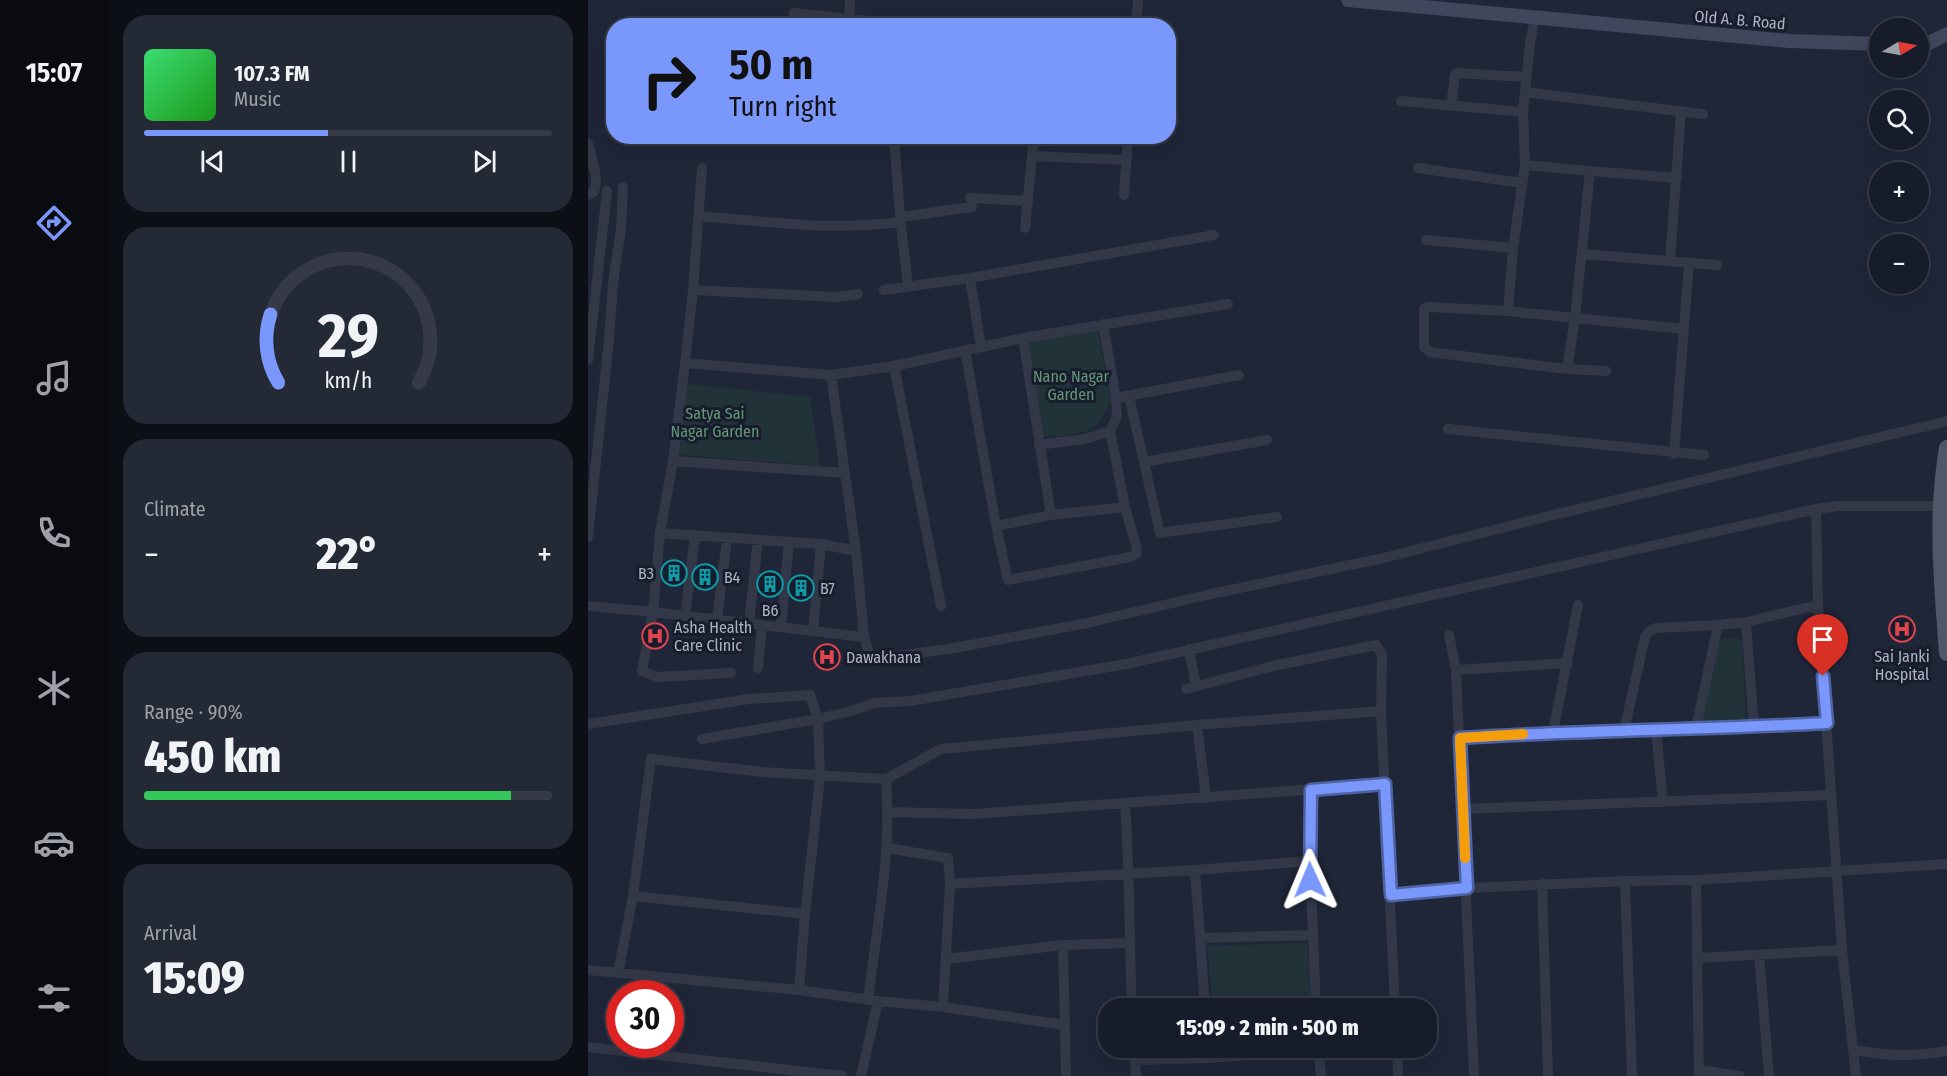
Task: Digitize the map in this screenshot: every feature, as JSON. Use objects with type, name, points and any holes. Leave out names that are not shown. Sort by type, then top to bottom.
[{"type":"main road","name":"Old A. B. Road","points":[[1348,0],[1789,41],[1869,44]]},
{"type":"main road","points":[[1929,43],[1947,34]]},
{"type":"main road","points":[[1947,448],[1940,506],[1939,543],[1947,653]]},
{"type":"street","points":[[849,17],[850,0]]},
{"type":"street","points":[[1137,18],[1138,0]]},
{"type":"street","points":[[794,13],[855,18]]},
{"type":"street","points":[[1508,311],[1513,248],[1525,165],[1523,112],[1526,77],[1535,18]]},
{"type":"street","points":[[1451,106],[1457,73],[1526,77]]},
{"type":"street","points":[[1525,92],[1703,114]]},
{"type":"street","points":[[1401,101],[1523,112]]},
{"type":"street","points":[[1670,261],[1681,111]]},
{"type":"street","points":[[588,143],[596,183],[594,192],[588,195]]},
{"type":"street","points":[[895,144],[908,286]]},
{"type":"street","points":[[1025,228],[1033,144]]},
{"type":"street","points":[[1124,195],[1127,144]]},
{"type":"street","points":[[1032,156],[1126,160]]},
{"type":"street","points":[[1525,165],[1677,178]]},
{"type":"street","points":[[702,168],[685,363],[673,461],[660,533],[653,612],[642,671],[657,677],[731,673]]},
{"type":"street","points":[[1418,168],[1522,183]]},
{"type":"street","points":[[1567,369],[1575,318],[1590,171]]},
{"type":"street","points":[[588,537],[613,284],[621,228],[623,187]]},
{"type":"street","points":[[588,360],[607,191]]},
{"type":"street","points":[[699,216],[822,227],[861,227],[900,220],[971,202],[1028,201]]},
{"type":"street","points":[[884,290],[970,278],[1214,235]]},
{"type":"street","points":[[1426,240],[1513,248]]},
{"type":"street","points":[[1582,254],[1717,266]]},
{"type":"street","points":[[1674,454],[1689,262]]},
{"type":"street","points":[[970,278],[981,347]]},
{"type":"street","points":[[693,290],[836,297],[858,294]]},
{"type":"street","points":[[685,363],[831,375],[894,366],[1023,338],[1228,304]]},
{"type":"street","points":[[1606,371],[1567,369],[1430,352],[1425,347],[1424,309],[1428,307],[1508,311],[1684,329]]},
{"type":"street","points":[[965,350],[996,526],[1008,580],[1131,557],[1136,554],[1137,549],[1125,507],[1110,431],[1117,416],[1116,398],[1103,324]]},
{"type":"street","points":[[590,337],[609,340]]},
{"type":"street","points":[[1023,338],[1051,515]]},
{"type":"street","points":[[894,366],[941,606]]},
{"type":"street","points":[[831,375],[856,551],[864,637],[871,660],[954,648],[1076,625],[1379,559],[1947,421]]},
{"type":"street","points":[[1116,398],[1239,375]]},
{"type":"street","points":[[1129,396],[1160,533],[1277,517]]},
{"type":"street","points":[[1448,429],[1674,454],[1704,455]]},
{"type":"street","points":[[1039,445],[1085,439],[1110,431]]},
{"type":"street","points":[[1144,462],[1267,440]]},
{"type":"street","points":[[673,461],[844,473]]},
{"type":"street","points":[[702,739],[818,719],[873,703],[910,701],[1126,664],[1816,509],[1839,506],[1940,506]]},
{"type":"street","points":[[996,526],[1051,515],[1125,507]]},
{"type":"street","points":[[1816,509],[1818,605],[1842,950],[1856,1076]]},
{"type":"street","points":[[660,533],[821,544],[856,551]]},
{"type":"street","points":[[685,616],[695,536]]},
{"type":"street","points":[[717,620],[727,538]]},
{"type":"street","points":[[749,623],[758,540]]},
{"type":"street","points":[[781,627],[789,542]]},
{"type":"street","points":[[813,630],[821,544]]},
{"type":"street","points":[[1552,732],[1568,663],[1578,605]]},
{"type":"street","points":[[1624,731],[1648,632],[1656,628],[1746,622],[1818,605]]},
{"type":"street","points":[[588,606],[864,637]]},
{"type":"street","points":[[1746,622],[1754,727]]},
{"type":"street","points":[[758,668],[762,625]]},
{"type":"street","points":[[1696,728],[1718,625]]},
{"type":"street","points":[[1449,635],[1456,670],[1460,738],[1473,1076]]},
{"type":"street","points":[[1189,649],[1191,688],[1273,666],[1376,645],[1382,655],[1381,711],[1395,998]]},
{"type":"street","points":[[1456,670],[1568,663]]},
{"type":"street","points":[[588,724],[749,699],[810,695],[818,719],[820,777],[805,914],[800,990]]},
{"type":"street","points":[[618,974],[633,896],[651,759],[820,777],[886,779],[941,749],[1197,725],[1381,711]]},
{"type":"street","points":[[1460,738],[1552,732],[1827,723]]},
{"type":"street","points":[[1197,725],[1206,798]]},
{"type":"street","points":[[1656,730],[1663,802]]},
{"type":"street","points":[[861,1076],[873,1000],[887,848],[886,779]]},
{"type":"street","points":[[888,812],[972,814],[1385,784]]},
{"type":"street","points":[[1311,790],[1310,861],[1315,998]]},
{"type":"street","points":[[1463,809],[1832,795]]},
{"type":"street","points":[[1125,804],[1130,873],[1129,943],[1132,998]]},
{"type":"street","points":[[887,848],[948,858],[950,884],[943,1007]]},
{"type":"street","points":[[950,884],[1310,861]]},
{"type":"street","points":[[1391,895],[1542,884],[1837,873],[1947,864]]},
{"type":"street","points":[[1195,870],[1204,998]]},
{"type":"street","points":[[1625,880],[1632,1076]]},
{"type":"street","points":[[1696,880],[1699,1073],[1740,1076]]},
{"type":"street","points":[[1542,884],[1548,1076]]},
{"type":"street","points":[[633,896],[805,914]]},
{"type":"street","points":[[1200,938],[1312,935]]},
{"type":"street","points":[[946,959],[1063,945],[1129,943]]},
{"type":"street","points":[[1063,945],[1066,1076]]},
{"type":"street","points":[[1698,958],[1842,950]]},
{"type":"street","points":[[1759,955],[1769,1076]]},
{"type":"street","points":[[588,970],[800,990],[943,1007],[1064,1025]]},
{"type":"street","points":[[588,1047],[842,1076]]},
{"type":"street","points":[[1854,1050],[1916,1057],[1947,1051]]},
{"type":"street","points":[[1136,1076],[1135,1060],[1156,1058]]},
{"type":"street","points":[[1319,1058],[1321,1076]]},
{"type":"street","points":[[1397,1058],[1398,1076]]},
{"type":"green space","name":"Nano Nagar Garden","points":[[1097,328],[1111,401],[1097,425],[1088,431],[1042,437],[1027,341]]},
{"type":"green space","name":"Satya Sai Nagar Garden","points":[[678,383],[810,397],[820,466],[670,454]]},
{"type":"green space","points":[[1718,639],[1742,639],[1746,725],[1700,724]]},
{"type":"green space","points":[[1307,943],[1310,998],[1212,998],[1207,946]]},
{"type":"slow traffic","points":[[1465,858],[1460,738],[1523,734]]},
{"type":"place","name":"B3","points":[[674,573]]},
{"type":"place","name":"B4","points":[[705,577]]},
{"type":"place","name":"B6","points":[[770,584]]},
{"type":"place","name":"B7","points":[[801,588]]},
{"type":"place","name":"Sai Janki Hospital","points":[[1902,629]]},
{"type":"place","name":"Asha Health Care Clinic","points":[[655,636]]},
{"type":"place","name":"Dawakhana","points":[[827,657]]},
{"type":"route","points":[[1310,880],[1311,790],[1385,784],[1391,895],[1467,888],[1460,738],[1552,732],[1827,723],[1823,676]]}]
